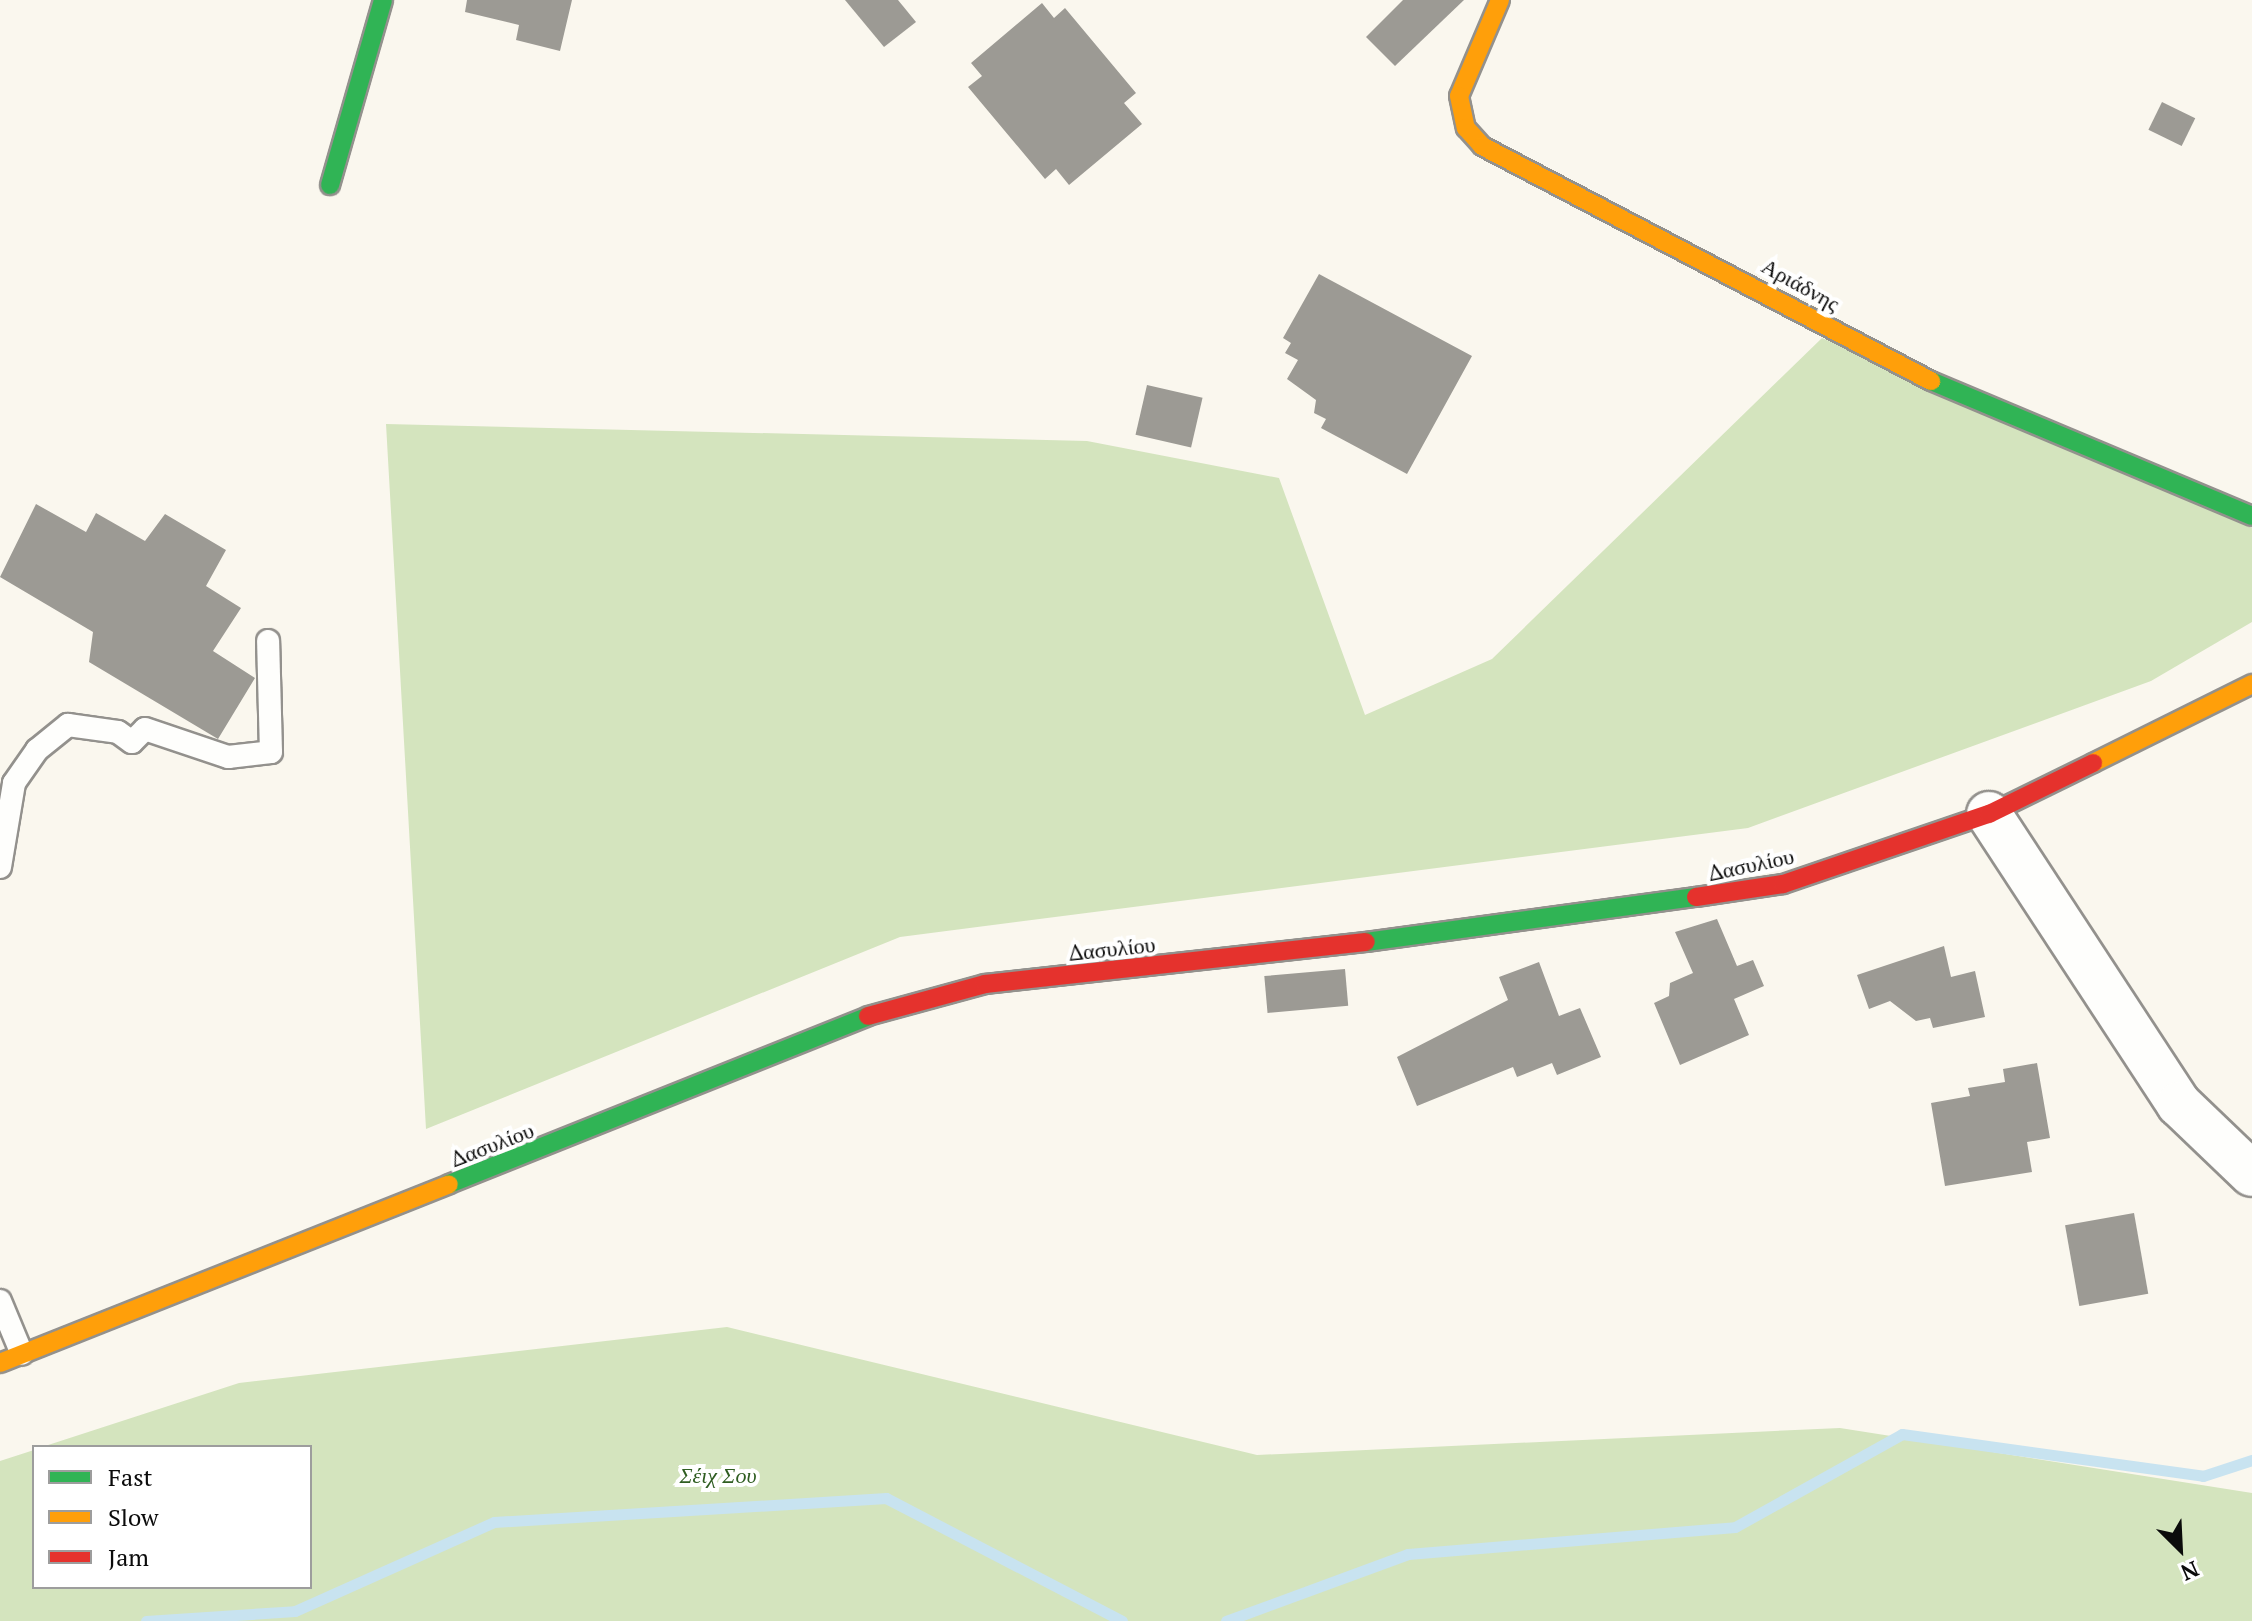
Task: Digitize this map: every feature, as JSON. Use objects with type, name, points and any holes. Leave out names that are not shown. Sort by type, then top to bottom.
[{"type":"street","points":[[330,185],[383,0]]},
{"type":"street","name":"Αριάδνης","points":[[1500,0],[1459,96],[1465,125],[1482,146],[1946,389],[2252,516]]},
{"type":"street","name":"Δασυλίου","points":[[0,1363],[907,1001],[985,984],[1697,900],[1833,870],[1989,814],[2252,684]]},
{"type":"street","points":[[1989,814],[2179,1104],[2252,1174]]},
{"type":"lane","points":[[0,867],[14,783],[37,750],[68,725],[118,732],[132,742],[145,729],[228,757],[271,752],[268,641]]},
{"type":"lane","points":[[0,1301],[22,1354]]},
{"type":"green space","points":[[1822,338],[2252,528],[2252,622],[2151,681],[1748,828],[900,937],[426,1129],[386,424],[1087,441],[1279,478],[1365,715],[1492,659]]},
{"type":"green space","name":"Σέιχ Σου","points":[[727,1327],[1257,1455],[1840,1428],[2252,1493],[2252,1621],[0,1621],[0,1461],[32,1451],[32,1589],[312,1589],[312,1445],[48,1445],[239,1383]]},
{"type":"building","points":[[467,0],[572,0],[560,51],[516,40],[519,25],[465,12]]},
{"type":"building","points":[[845,0],[898,0],[916,22],[884,47]]},
{"type":"building","points":[[1403,0],[1464,0],[1395,66],[1366,37]]},
{"type":"building","points":[[1042,3],[1054,18],[1065,8],[1136,93],[1124,103],[1142,124],[1069,185],[1056,169],[1045,179],[968,87],[982,76],[971,63]]},
{"type":"building","points":[[2162,102],[2195,118],[2182,146],[2148,130]]},
{"type":"building","points":[[1319,274],[1472,356],[1407,474],[1321,428],[1326,419],[1314,413],[1316,400],[1287,379],[1298,360],[1285,353],[1291,343],[1283,338]]},
{"type":"building","points":[[1147,385],[1203,398],[1191,448],[1136,435]]},
{"type":"building","points":[[36,504],[86,532],[96,513],[145,541],[165,514],[226,550],[206,586],[241,608],[213,651],[255,678],[218,739],[89,662],[93,632],[0,577]]},
{"type":"building","points":[[1717,919],[1737,966],[1753,960],[1764,986],[1734,999],[1749,1035],[1680,1065],[1654,1003],[1669,996],[1670,983],[1693,973],[1675,932]]},
{"type":"building","points":[[1944,946],[1951,977],[1975,971],[1985,1017],[1933,1028],[1930,1018],[1916,1021],[1890,1001],[1869,1009],[1857,975]]},
{"type":"building","points":[[1539,962],[1559,1016],[1580,1008],[1601,1057],[1557,1075],[1552,1063],[1517,1077],[1513,1067],[1417,1106],[1397,1057],[1508,1000],[1499,977]]},
{"type":"building","points":[[1345,969],[1348,1006],[1268,1013],[1264,976]]},
{"type":"building","points":[[2037,1063],[2050,1138],[2027,1142],[2032,1172],[1945,1186],[1931,1103],[1970,1096],[1968,1088],[2005,1082],[2003,1069]]},
{"type":"building","points":[[2134,1213],[2148,1294],[2079,1306],[2065,1225]]},
{"type":"waterway","points":[[1226,1621],[1408,1554],[1735,1527],[1902,1434],[2203,1476],[2252,1460]]},
{"type":"waterway","points":[[146,1621],[295,1611],[494,1522],[886,1498],[1122,1621]]},
{"type":"traffic: fast","points":[[330,185],[383,0]]},
{"type":"traffic: fast","points":[[1931,381],[2252,516]]},
{"type":"traffic: fast","points":[[1366,942],[1696,897]]},
{"type":"traffic: fast","points":[[449,1184],[868,1016]]},
{"type":"traffic: slow","points":[[1500,0],[1459,96],[1466,128],[1482,146],[1931,381]]},
{"type":"traffic: slow","points":[[2093,763],[2252,684]]},
{"type":"traffic: slow","points":[[0,1363],[449,1184]]},
{"type":"traffic: jam","points":[[1696,897],[1783,884],[1989,814],[2093,763]]},
{"type":"traffic: jam","points":[[868,1016],[985,984],[1366,942]]}]
